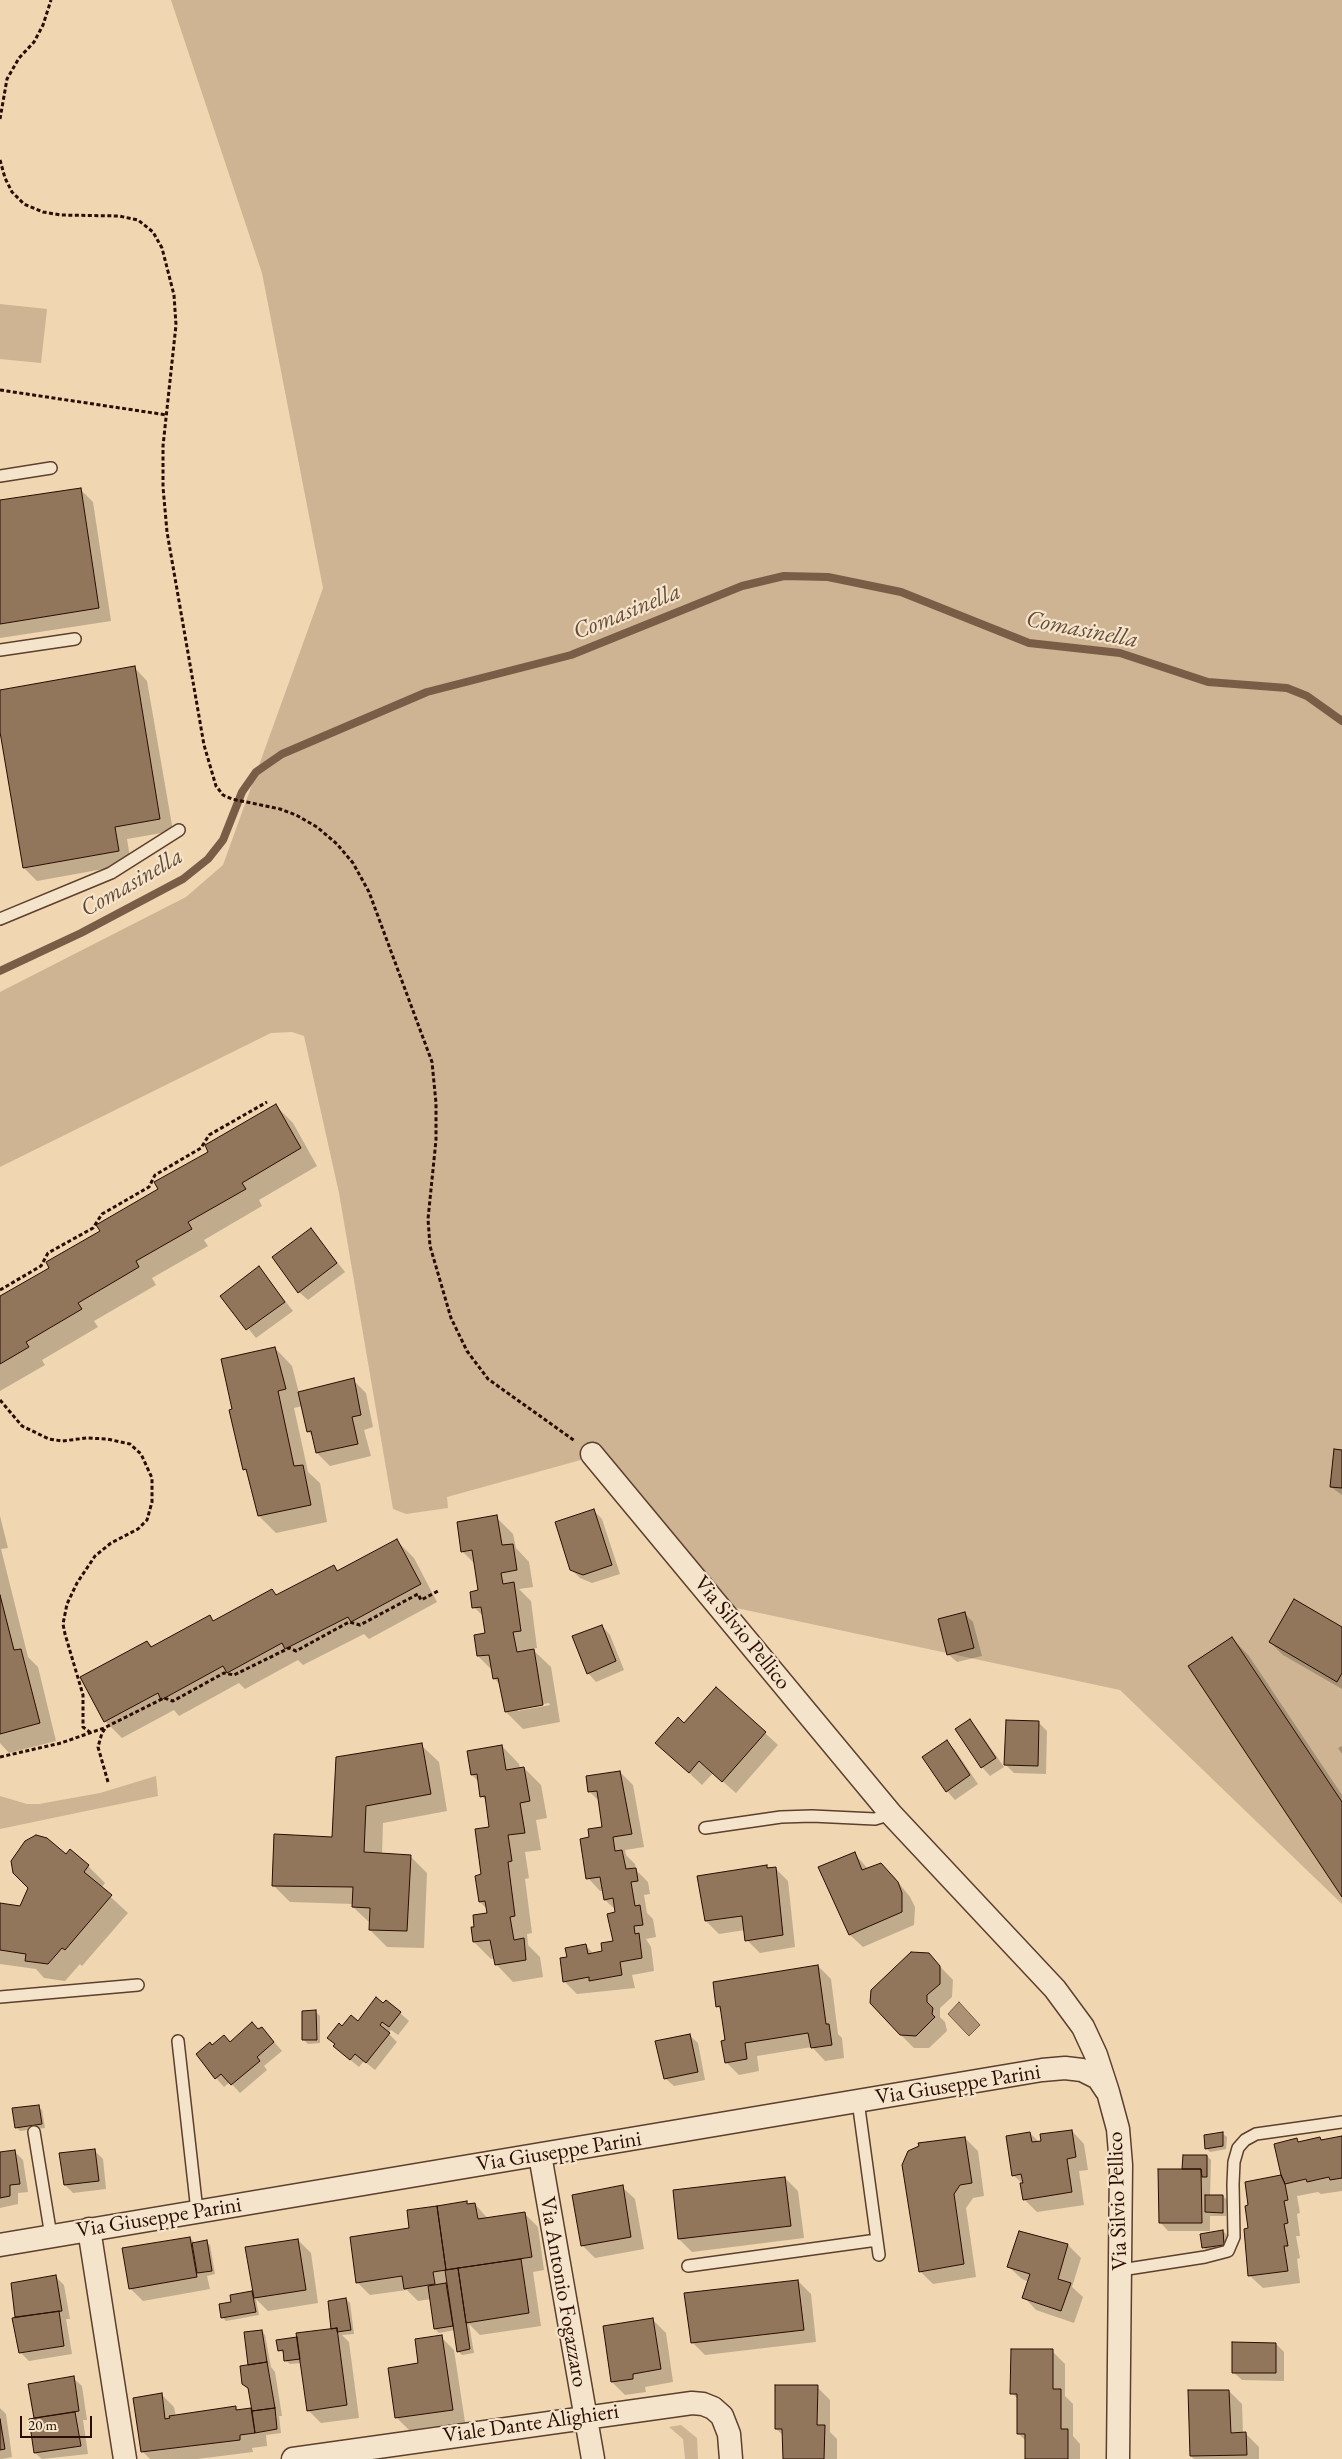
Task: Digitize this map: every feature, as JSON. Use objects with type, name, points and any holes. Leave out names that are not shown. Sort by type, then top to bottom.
[{"type":"street","name":"Via Silvio Pellico","points":[[592,1454],[891,1814],[1055,1989],[1083,2028],[1096,2055],[1108,2092],[1118,2129],[1122,2165],[1118,2459]]},
{"type":"street","name":"Via Giuseppe Parini","points":[[0,2245],[1065,2068],[1082,2070],[1098,2078],[1108,2092]]},
{"type":"street","name":"Via Antonio Fogazzaro","points":[[540,2155],[593,2459]]},
{"type":"street","points":[[89,2229],[125,2459]]},
{"type":"street","name":"Viale Dante Alighieri","points":[[293,2459],[680,2403],[703,2404],[714,2408],[727,2425],[731,2459]]},
{"type":"lane","points":[[0,476],[51,468]]},
{"type":"lane","points":[[0,650],[75,640]]},
{"type":"lane","points":[[0,919],[111,873],[178,830]]},
{"type":"lane","points":[[705,1828],[781,1817],[812,1816],[875,1819],[891,1814]]},
{"type":"lane","points":[[0,1997],[138,1985]]},
{"type":"lane","points":[[178,2041],[197,2212]]},
{"type":"lane","points":[[858,2101],[878,2255]]},
{"type":"lane","points":[[1120,2270],[1205,2258],[1228,2251],[1234,2237],[1233,2177],[1238,2148],[1245,2140],[1256,2134],[1342,2122]]},
{"type":"lane","points":[[34,2132],[51,2236]]},
{"type":"lane","points":[[688,2266],[877,2240]]},
{"type":"path","points":[[0,119],[7,79],[19,58],[34,42],[43,25],[51,0]]},
{"type":"path","points":[[0,160],[5,178],[12,192],[24,204],[42,212],[61,216],[119,216],[138,220],[153,232],[162,248],[174,295],[176,325],[164,446],[163,487],[167,532],[204,745],[216,786],[223,795],[232,799],[296,815],[316,826],[337,844],[353,863],[370,892],[432,1062],[436,1103],[436,1140],[428,1219],[430,1246],[451,1318],[467,1351],[488,1380],[592,1454]]},
{"type":"path","points":[[0,390],[167,415]]},
{"type":"path","points":[[0,1290],[41,1266],[48,1253],[93,1228],[102,1214],[149,1186],[155,1175],[202,1148],[209,1135],[267,1102]]},
{"type":"path","points":[[0,1400],[22,1426],[49,1439],[62,1441],[87,1438],[107,1439],[130,1444],[141,1454],[152,1478],[151,1510],[144,1524],[111,1543],[95,1556],[66,1604],[63,1624],[83,1695],[83,1727],[92,1733]]},
{"type":"path","points":[[0,1757],[92,1733],[164,1698],[172,1700],[224,1673],[234,1675],[289,1648],[296,1651],[349,1622],[360,1625],[418,1594],[421,1600],[440,1590]]},
{"type":"path","points":[[106,1727],[102,1733],[98,1748],[108,1782]]},
{"type":"shaded area","points":[[171,0],[1342,0],[1342,1904],[1120,1690],[727,1606],[588,1458],[447,1497],[448,1508],[406,1514],[393,1509],[339,1193],[304,1036],[292,1032],[271,1033],[0,1167],[0,992],[186,897],[223,865],[323,588],[262,273]]},
{"type":"shaded area","points":[[0,304],[47,309],[41,363],[0,359]]},
{"type":"shaded area","points":[[156,1776],[158,1796],[0,1829],[0,1796],[27,1804],[39,1804],[100,1793]]},
{"type":"shaded area","points":[[959,2002],[980,2025],[969,2036],[948,2014]]},
{"type":"shaded area","points":[[681,2425],[697,2438],[698,2459],[685,2459],[683,2439],[669,2427]]},
{"type":"building","points":[[81,488],[99,608],[0,624],[0,500]]},
{"type":"building","points":[[135,666],[160,819],[115,827],[119,851],[23,868],[0,732],[0,690]]},
{"type":"building","points":[[276,1104],[301,1148],[242,1183],[246,1189],[188,1222],[192,1229],[136,1261],[139,1267],[78,1303],[82,1309],[26,1342],[29,1347],[0,1364],[0,1296],[49,1268],[46,1262],[100,1231],[96,1225],[158,1189],[154,1182],[208,1152],[205,1145]]},
{"type":"building","points":[[311,1228],[337,1263],[298,1293],[272,1257]]},
{"type":"building","points":[[259,1266],[285,1302],[246,1330],[220,1296]]},
{"type":"building","points":[[275,1347],[286,1389],[278,1391],[294,1466],[303,1465],[311,1505],[258,1516],[246,1469],[243,1470],[229,1410],[232,1409],[221,1359]]},
{"type":"building","points":[[354,1378],[361,1415],[352,1417],[358,1444],[316,1453],[311,1431],[307,1432],[298,1392]]},
{"type":"building","points":[[1334,1449],[1342,1450],[1342,1488],[1330,1487]]},
{"type":"building","points":[[594,1509],[612,1565],[583,1575],[570,1570],[555,1522]]},
{"type":"building","points":[[497,1515],[502,1545],[513,1544],[517,1570],[501,1573],[503,1584],[514,1582],[521,1631],[513,1632],[517,1652],[534,1649],[543,1705],[505,1712],[498,1678],[493,1679],[489,1655],[477,1656],[474,1635],[485,1633],[481,1607],[472,1608],[470,1592],[478,1590],[472,1550],[461,1552],[457,1522]]},
{"type":"building","points":[[397,1539],[421,1584],[351,1622],[348,1617],[285,1649],[282,1643],[227,1673],[223,1666],[161,1700],[158,1693],[104,1722],[80,1677],[147,1641],[151,1647],[210,1615],[213,1621],[272,1589],[276,1595],[334,1565],[337,1571]]},
{"type":"building","points":[[0,1595],[14,1650],[21,1649],[40,1723],[0,1734]]},
{"type":"building","points":[[1294,1599],[1342,1627],[1342,1673],[1337,1682],[1269,1642]]},
{"type":"building","points":[[965,1612],[974,1648],[947,1655],[938,1619]]},
{"type":"building","points":[[602,1625],[616,1661],[587,1674],[572,1636]]},
{"type":"building","points":[[1232,1637],[1342,1802],[1342,1897],[1188,1666]]},
{"type":"building","points":[[716,1687],[766,1732],[722,1782],[699,1761],[689,1773],[655,1743],[678,1717],[684,1723]]},
{"type":"building","points":[[970,1719],[996,1758],[981,1768],[955,1729]]},
{"type":"building","points":[[1006,1720],[1039,1721],[1038,1766],[1004,1765]]},
{"type":"building","points":[[947,1740],[970,1775],[946,1792],[922,1757]]},
{"type":"building","points":[[422,1743],[431,1794],[366,1806],[364,1852],[411,1855],[407,1931],[369,1930],[370,1908],[352,1907],[353,1887],[272,1886],[274,1834],[332,1837],[336,1757]]},
{"type":"building","points":[[502,1745],[506,1770],[524,1767],[530,1801],[520,1803],[525,1833],[508,1835],[512,1861],[508,1862],[515,1916],[510,1917],[514,1940],[524,1938],[526,1960],[495,1965],[490,1940],[473,1942],[471,1927],[474,1927],[473,1915],[487,1913],[485,1901],[479,1902],[475,1876],[481,1874],[475,1829],[489,1827],[485,1796],[480,1797],[477,1774],[471,1775],[467,1751]]},
{"type":"building","points":[[620,1771],[632,1834],[613,1837],[615,1851],[622,1850],[626,1869],[636,1868],[638,1881],[631,1882],[635,1906],[640,1905],[643,1925],[634,1926],[635,1934],[639,1933],[642,1958],[620,1962],[622,1975],[589,1981],[589,1977],[563,1982],[560,1958],[567,1957],[565,1948],[586,1944],[588,1954],[602,1951],[601,1943],[613,1941],[607,1914],[615,1912],[613,1898],[604,1900],[600,1877],[586,1879],[580,1839],[589,1837],[588,1829],[602,1827],[597,1791],[588,1792],[586,1776]]},
{"type":"building","points":[[36,1835],[47,1838],[66,1854],[70,1849],[89,1865],[84,1872],[112,1895],[65,1950],[62,1948],[48,1964],[25,1961],[26,1954],[0,1950],[0,1903],[20,1906],[28,1888],[13,1873],[11,1861],[25,1841]]},
{"type":"building","points":[[855,1852],[862,1870],[881,1863],[898,1882],[902,1893],[902,1912],[849,1935],[818,1867]]},
{"type":"building","points":[[767,1865],[767,1868],[776,1867],[783,1935],[745,1941],[742,1916],[705,1921],[697,1876]]},
{"type":"building","points":[[911,1952],[929,1953],[940,1966],[940,1984],[927,1995],[927,2002],[933,2008],[932,2014],[935,2017],[916,2036],[900,2035],[870,2003],[871,1990]]},
{"type":"building","points":[[818,1965],[826,2024],[829,2024],[832,2045],[811,2048],[808,2033],[745,2043],[747,2059],[725,2063],[721,2041],[725,2040],[720,2006],[716,2007],[713,1982]]},
{"type":"building","points":[[376,1997],[383,2003],[386,2000],[401,2012],[389,2027],[382,2022],[380,2025],[390,2033],[366,2063],[355,2054],[350,2060],[333,2046],[335,2044],[327,2038],[339,2023],[342,2026],[351,2015],[358,2021]]},
{"type":"building","points":[[316,2010],[317,2040],[302,2040],[302,2011]]},
{"type":"building","points":[[252,2022],[258,2029],[262,2027],[274,2042],[257,2057],[260,2061],[231,2085],[221,2074],[215,2079],[196,2054],[210,2042],[212,2045],[224,2035],[230,2042]]},
{"type":"building","points":[[690,2034],[698,2072],[664,2079],[655,2041]]},
{"type":"building","points":[[39,2105],[42,2124],[15,2128],[12,2108]]},
{"type":"building","points":[[1072,2130],[1076,2157],[1067,2159],[1072,2192],[1023,2200],[1020,2183],[1023,2183],[1021,2174],[1012,2176],[1006,2136],[1030,2132],[1032,2142],[1041,2141],[1040,2134]]},
{"type":"building","points":[[1223,2132],[1223,2146],[1205,2149],[1204,2135]]},
{"type":"building","points":[[1342,2136],[1342,2178],[1330,2180],[1329,2177],[1307,2182],[1306,2179],[1285,2184],[1274,2144],[1297,2138],[1298,2142],[1320,2137],[1321,2140]]},
{"type":"building","points":[[965,2137],[972,2183],[960,2185],[954,2194],[964,2264],[919,2272],[902,2165],[908,2151],[919,2146],[918,2143]]},
{"type":"building","points":[[95,2149],[99,2181],[64,2185],[59,2153]]},
{"type":"building","points":[[15,2150],[20,2184],[10,2185],[10,2196],[0,2198],[0,2152]]},
{"type":"building","points":[[1183,2155],[1207,2155],[1207,2177],[1202,2177],[1201,2169],[1182,2169]]},
{"type":"building","points":[[1158,2169],[1201,2169],[1202,2223],[1159,2223]]},
{"type":"building","points":[[1281,2175],[1288,2200],[1284,2201],[1288,2223],[1284,2224],[1288,2246],[1284,2246],[1288,2271],[1248,2276],[1244,2229],[1248,2228],[1245,2206],[1248,2205],[1245,2182]]},
{"type":"building","points":[[785,2177],[791,2226],[678,2239],[673,2190]]},
{"type":"building","points":[[623,2185],[631,2237],[581,2246],[572,2195]]},
{"type":"building","points":[[1205,2195],[1223,2195],[1223,2213],[1205,2212]]},
{"type":"building","points":[[467,2201],[467,2204],[475,2203],[478,2219],[525,2212],[532,2257],[446,2270],[437,2206]]},
{"type":"building","points":[[437,2206],[446,2270],[433,2272],[435,2284],[404,2289],[402,2276],[356,2283],[350,2237],[409,2228],[407,2210]]},
{"type":"building","points":[[1223,2230],[1224,2245],[1202,2248],[1200,2234]]},
{"type":"building","points":[[1019,2231],[1068,2244],[1058,2279],[1071,2283],[1061,2311],[1022,2298],[1030,2274],[1007,2267]]},
{"type":"building","points":[[190,2237],[197,2277],[129,2289],[122,2248]]},
{"type":"building","points":[[298,2239],[306,2290],[254,2298],[245,2247]]},
{"type":"building","points":[[207,2240],[212,2271],[197,2273],[192,2243]]},
{"type":"building","points":[[521,2259],[529,2313],[466,2323],[458,2268]]},
{"type":"building","points":[[458,2268],[470,2349],[457,2352],[445,2270]]},
{"type":"building","points":[[56,2275],[62,2311],[15,2317],[11,2283]]},
{"type":"building","points":[[798,2280],[804,2330],[691,2343],[684,2293]]},
{"type":"building","points":[[446,2283],[453,2326],[434,2329],[428,2286]]},
{"type":"building","points":[[252,2291],[256,2312],[221,2318],[219,2304],[231,2302],[230,2295]]},
{"type":"building","points":[[346,2298],[351,2330],[337,2332],[337,2328],[331,2329],[328,2301]]},
{"type":"building","points":[[59,2311],[64,2346],[19,2353],[12,2318]]},
{"type":"building","points":[[653,2318],[661,2369],[633,2374],[633,2379],[611,2382],[603,2326]]},
{"type":"building","points":[[337,2328],[347,2405],[307,2411],[296,2333]]},
{"type":"building","points":[[262,2330],[267,2362],[248,2365],[244,2332]]},
{"type":"building","points":[[442,2335],[453,2410],[395,2418],[388,2368],[418,2363],[415,2339]]},
{"type":"building","points":[[297,2337],[300,2359],[284,2361],[283,2350],[278,2351],[276,2340]]},
{"type":"building","points":[[1232,2342],[1276,2343],[1276,2373],[1232,2373]]},
{"type":"building","points":[[1011,2349],[1053,2349],[1053,2389],[1061,2389],[1061,2429],[1068,2429],[1068,2459],[1025,2459],[1025,2434],[1017,2434],[1017,2394],[1010,2394]]},
{"type":"building","points":[[267,2362],[275,2408],[252,2411],[248,2388],[242,2384],[240,2366]]},
{"type":"building","points":[[74,2376],[79,2411],[34,2418],[28,2384]]},
{"type":"building","points":[[775,2385],[818,2385],[817,2425],[825,2425],[824,2459],[783,2459],[782,2429],[775,2429]]},
{"type":"building","points":[[1188,2390],[1229,2390],[1231,2433],[1246,2432],[1247,2455],[1190,2456]]},
{"type":"building","points":[[162,2393],[165,2419],[170,2418],[169,2416],[236,2406],[236,2410],[251,2408],[255,2433],[240,2435],[240,2440],[141,2452],[133,2398]]},
{"type":"building","points":[[275,2408],[277,2429],[255,2433],[252,2411]]},
{"type":"building","points":[[75,2412],[81,2446],[34,2453],[29,2419]]},
{"type":"building","points":[[0,2419],[5,2449],[0,2450]]},
{"type":"waterway","name":"Comasinella","points":[[0,971],[81,933],[183,879],[208,859],[223,840],[242,792],[256,772],[282,754],[427,692],[571,655],[742,586],[784,576],[828,577],[901,592],[1029,643],[1120,653],[1208,682],[1287,688],[1307,696],[1342,721]]}]
